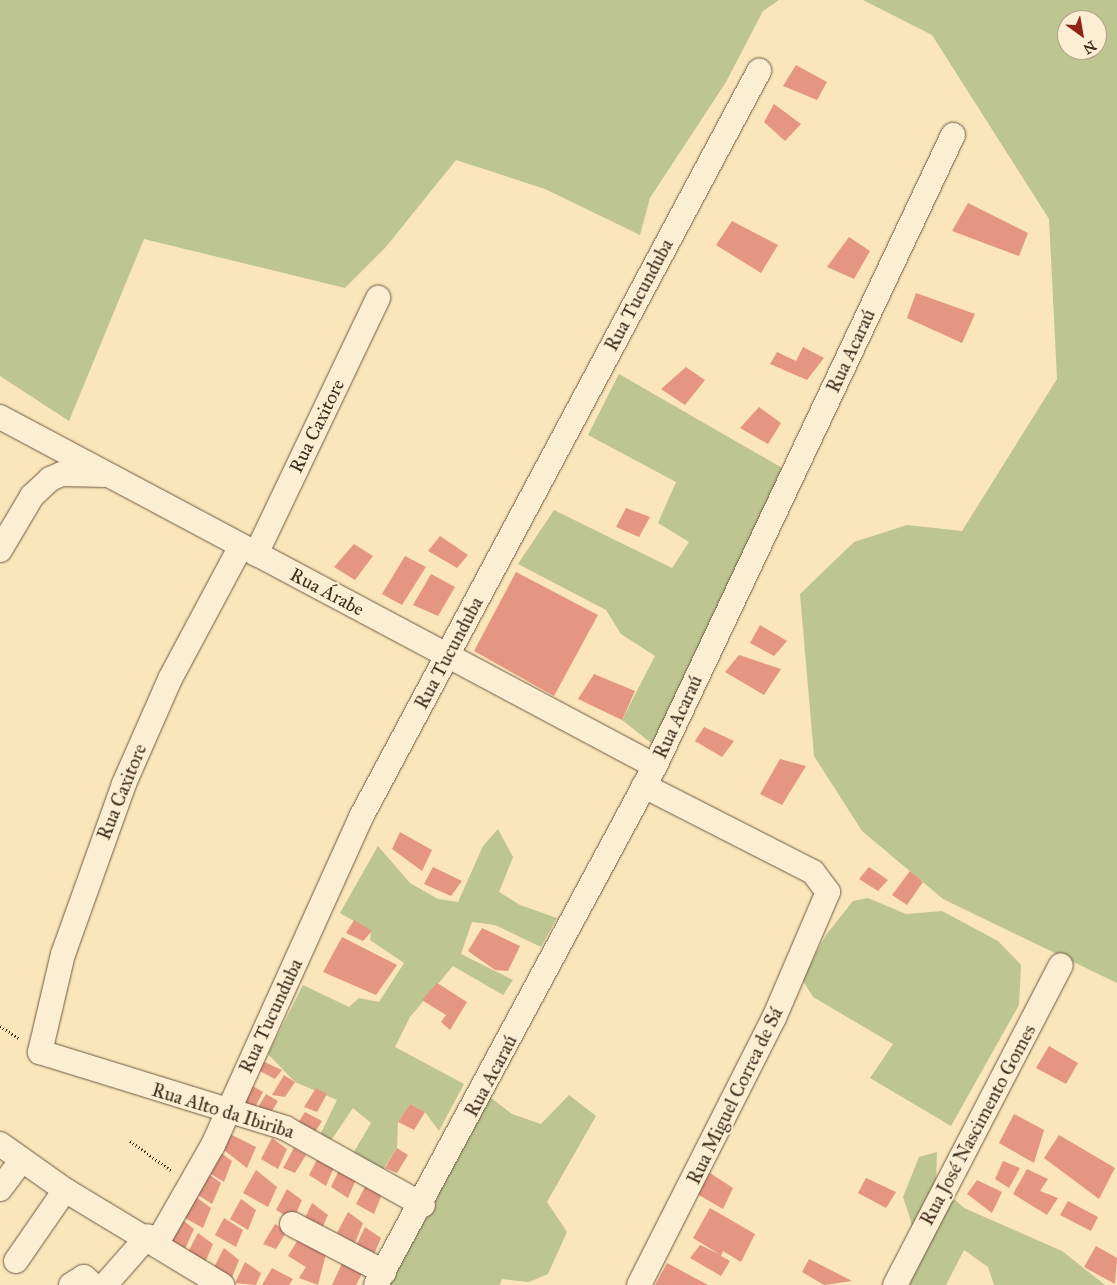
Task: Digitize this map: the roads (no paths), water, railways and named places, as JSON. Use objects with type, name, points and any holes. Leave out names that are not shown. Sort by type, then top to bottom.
[{"type":"street","name":"Rua Tucunduba","points":[[105,1285],[152,1240],[191,1185],[227,1111],[361,817],[758,71]]},
{"type":"street","name":"Rua Acaraú","points":[[380,1279],[423,1204],[649,776],[953,135]]},
{"type":"street","name":"Rua Caxitore","points":[[40,1052],[63,954],[124,784],[170,679],[249,550],[378,298]]},
{"type":"street","name":"Rua Árabe","points":[[0,417],[117,476],[249,550],[447,656],[813,872],[827,885],[826,904]]},
{"type":"street","points":[[0,516],[21,495],[62,474],[117,476]]},
{"type":"street","points":[[0,550],[40,485]]},
{"type":"street","name":"Rua Miguel Correa de Sá","points":[[639,1285],[826,904]]},
{"type":"street","name":"Rua José Nascimento Gomes","points":[[895,1285],[1062,965]]},
{"type":"street","name":"Rua Alto da Ibiriba","points":[[40,1052],[227,1111],[309,1140],[423,1204]]},
{"type":"street","points":[[0,1144],[21,1161],[65,1190],[152,1240],[222,1285]]},
{"type":"street","points":[[0,1189],[21,1161]]},
{"type":"street","points":[[16,1262],[65,1190]]},
{"type":"street","points":[[292,1224],[380,1279]]},
{"type":"street","points":[[71,1285],[84,1277],[93,1285]]}]
